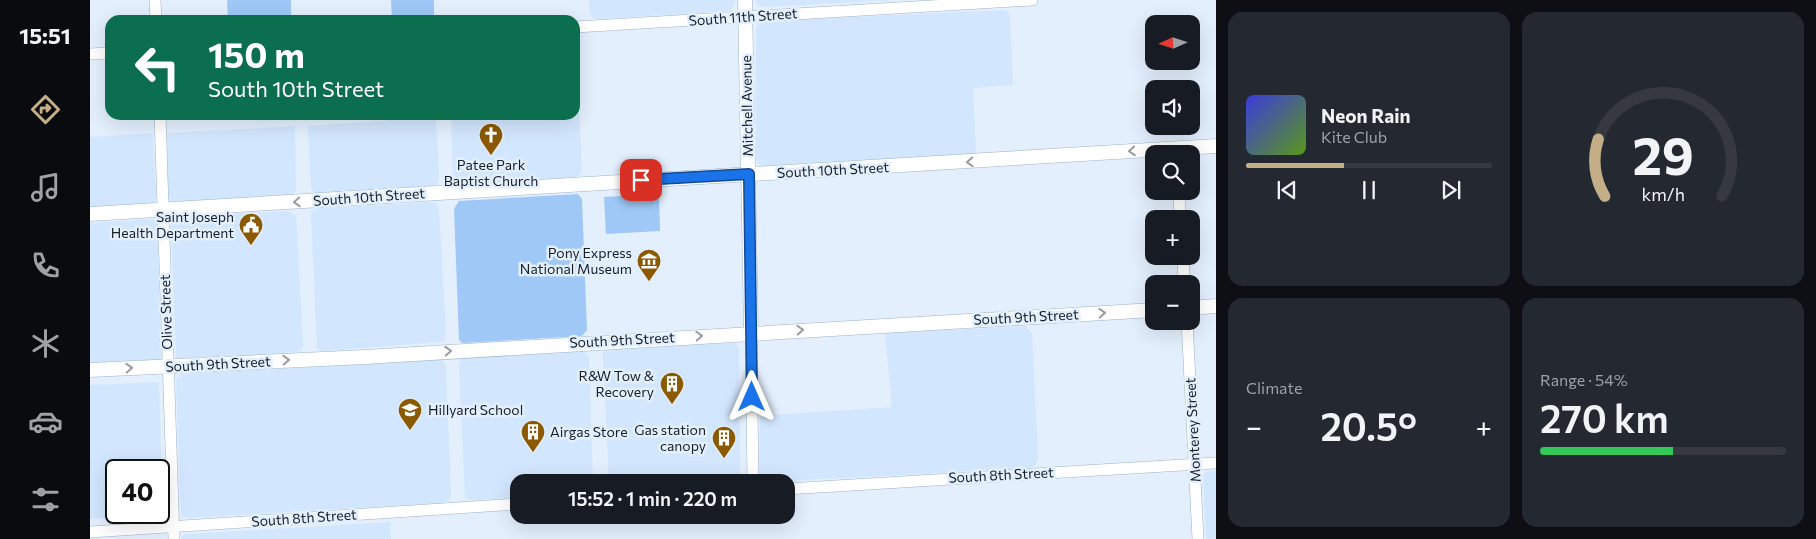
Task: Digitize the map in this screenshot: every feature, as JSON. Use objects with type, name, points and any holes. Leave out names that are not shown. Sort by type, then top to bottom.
[{"type":"main road","name":"Mitchell Avenue","points":[[745,0],[751,333]]},
{"type":"main road","name":"South 10th Street","points":[[1200,148],[1216,146]]},
{"type":"main road","name":"South 10th Street","points":[[90,214],[749,174],[1145,153]]},
{"type":"main road","points":[[1200,307],[1216,306]]},
{"type":"main road","name":"South 9th Street","points":[[90,370],[365,356],[1145,311]]},
{"type":"street","points":[[155,0],[156,15]]},
{"type":"street","name":"South 11th Street","points":[[580,27],[1032,0]]},
{"type":"street","points":[[90,54],[105,53]]},
{"type":"street","name":"Olive Street","points":[[160,120],[174,533]]},
{"type":"street","name":"Monterey Street","points":[[1187,330],[1198,539]]},
{"type":"street","name":"Mitchell Avenue","points":[[751,333],[753,474]]},
{"type":"street","name":"South 8th Street","points":[[795,488],[1216,463]]},
{"type":"street","name":"South 8th Street","points":[[90,532],[174,533],[510,505]]},
{"type":"shaded area","points":[[227,0],[291,0],[291,15],[228,15]]},
{"type":"shaded area","points":[[391,0],[434,0],[434,15],[392,15]]},
{"type":"shaded area","points":[[589,0],[735,1],[733,8],[728,11],[596,19],[592,17],[589,11]]},
{"type":"shaded area","points":[[756,0],[896,0],[763,7],[758,5]]},
{"type":"shaded area","points":[[1006,10],[1010,17],[1013,85],[973,88],[976,154],[763,167],[759,164],[756,158],[756,27],[762,21]]},
{"type":"shaded area","points":[[393,120],[436,120],[438,183],[434,187],[313,192],[311,188],[308,126]]},
{"type":"shaded area","points":[[451,120],[579,120],[582,169],[580,175],[574,178],[459,184],[455,183],[453,178]]},
{"type":"shaded area","points":[[295,126],[296,191],[293,195],[174,203],[170,200],[168,194],[167,133]]},
{"type":"shaded area","points":[[153,133],[156,198],[154,202],[151,205],[90,208],[90,137]]},
{"type":"shaded area","points":[[578,194],[582,199],[587,330],[582,336],[462,343],[459,340],[454,209],[459,201]]},
{"type":"shaded area","points":[[659,194],[660,231],[606,234],[604,197]]},
{"type":"shaded area","points":[[435,202],[439,208],[446,336],[444,342],[321,351],[317,348],[311,214],[313,210],[316,208]]},
{"type":"shaded area","points":[[289,211],[296,216],[303,345],[301,350],[297,352],[176,359],[171,221],[179,217]]},
{"type":"shaded area","points":[[152,219],[157,224],[162,354],[160,360],[90,365],[90,223]]},
{"type":"shaded area","points":[[1026,326],[1032,333],[1038,459],[1035,465],[1030,468],[795,481],[795,474],[759,474],[760,416],[892,407],[885,333]]},
{"type":"shaded area","points":[[734,343],[739,348],[740,474],[609,474],[603,353],[606,349]]},
{"type":"shaded area","points":[[583,351],[589,356],[593,474],[510,474],[510,498],[470,500],[465,498],[459,363],[461,359]]},
{"type":"shaded area","points":[[444,361],[446,366],[451,494],[449,500],[442,503],[187,518],[183,516],[181,512],[176,380],[178,376],[183,374]]},
{"type":"shaded area","points":[[159,382],[161,459],[105,459],[105,518],[90,519],[90,385]]},
{"type":"shaded area","points":[[1216,470],[1216,538],[1206,539],[1203,476],[1205,472]]},
{"type":"shaded area","points":[[390,522],[391,539],[181,539],[183,535],[188,534]]},
{"type":"place","name":"Patee Park Baptist Church","points":[[491,156]]},
{"type":"place","name":"Saint Joseph Health Department","points":[[251,246]]},
{"type":"place","name":"Pony Express National Museum","points":[[649,282]]},
{"type":"place","name":"R&W Tow & Recovery","points":[[672,405]]},
{"type":"place","name":"Hillyard School","points":[[410,431]]},
{"type":"place","name":"Airgas Store","points":[[533,453]]},
{"type":"place","name":"Gas station canopy","points":[[724,459]]},
{"type":"route","points":[[641,180],[749,174],[752,397]]}]
